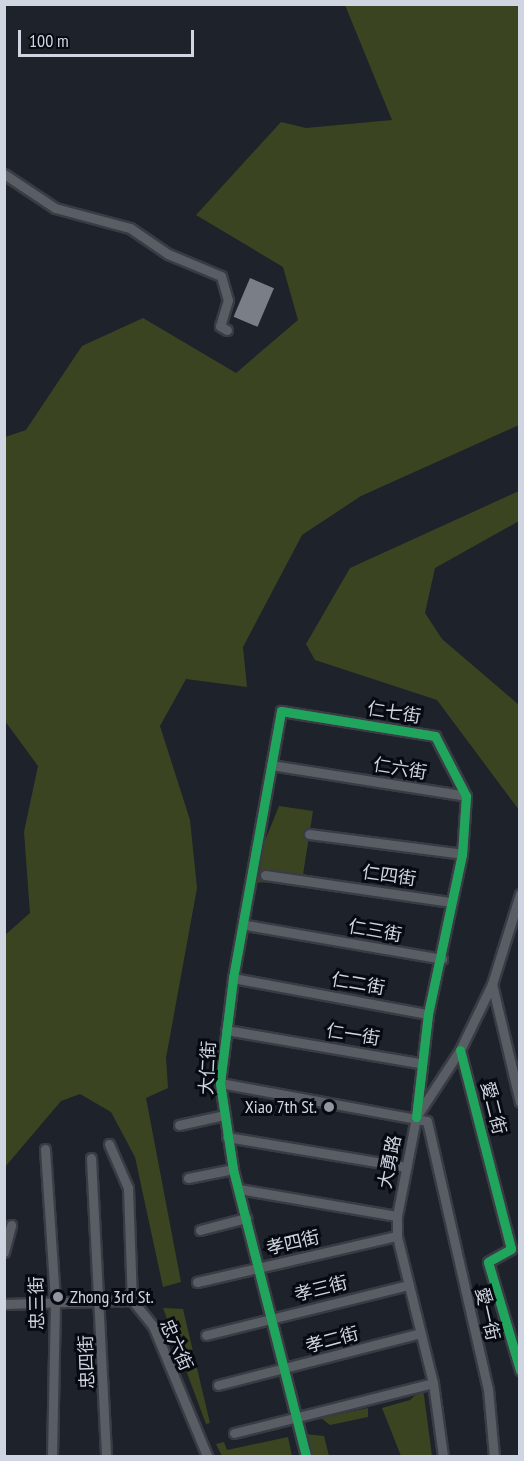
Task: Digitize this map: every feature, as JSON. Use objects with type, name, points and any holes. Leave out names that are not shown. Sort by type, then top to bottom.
[{"type":"street","points":[[4,174],[55,208],[130,228],[168,254],[221,276],[228,300],[220,326],[227,330]]},
{"type":"street","name":"大仁街","points":[[282,711],[271,765],[246,926],[233,978],[220,1083],[233,1169],[261,1267],[306,1456]]},
{"type":"street","name":"仁七街","points":[[282,711],[435,736],[466,796]]},
{"type":"street","name":"仁六街","points":[[271,765],[466,796]]},
{"type":"street","points":[[220,1083],[416,1117],[420,1062],[428,1014],[442,959],[451,902],[462,854],[466,796]]},
{"type":"street","points":[[309,834],[462,854]]},
{"type":"street","name":"仁四街","points":[[265,875],[451,902]]},
{"type":"street","name":"大勇路","points":[[443,1456],[433,1383],[397,1236],[397,1216],[416,1117],[460,1050],[492,984],[519,894]]},
{"type":"street","name":"仁三街","points":[[246,926],[442,959]]},
{"type":"street","name":"仁二街","points":[[233,978],[428,1014]]},
{"type":"street","points":[[492,984],[519,1102]]},
{"type":"street","name":"仁一街","points":[[226,1030],[420,1062]]},
{"type":"street","name":"愛二街","points":[[460,1050],[511,1249],[488,1262],[519,1370]]},
{"type":"street","points":[[179,1125],[224,1115]]},
{"type":"street","name":"愛一街","points":[[416,1117],[427,1121],[430,1133],[488,1389],[494,1456]]},
{"type":"street","points":[[227,1137],[406,1167]]},
{"type":"street","points":[[4,1304],[55,1301],[102,1304],[132,1300],[128,1188],[109,1144]]},
{"type":"street","name":"忠三街","points":[[45,1149],[55,1301],[52,1456]]},
{"type":"street","name":"忠四街","points":[[91,1158],[102,1304],[106,1456]]},
{"type":"street","points":[[188,1178],[233,1169]]},
{"type":"street","points":[[239,1189],[397,1216]]},
{"type":"street","points":[[200,1230],[246,1218]]},
{"type":"street","points":[[4,1252],[11,1225]]},
{"type":"street","name":"孝四街","points":[[197,1282],[397,1236]]},
{"type":"street","name":"孝三街","points":[[207,1335],[408,1285]]},
{"type":"street","name":"忠六街","points":[[132,1300],[153,1326],[207,1456]]},
{"type":"street","name":"孝二街","points":[[218,1385],[284,1370],[420,1333]]},
{"type":"street","points":[[234,1433],[299,1420],[433,1383]]},
{"type":"green space","points":[[345,5],[519,5],[519,425],[361,496],[302,535],[243,647],[247,687],[186,679],[160,726],[190,820],[197,888],[166,1058],[168,1088],[146,1098],[181,1282],[163,1287],[135,1157],[111,1112],[80,1094],[61,1101],[5,1167],[5,935],[30,913],[24,832],[38,766],[5,721],[5,437],[26,430],[82,346],[143,318],[236,373],[298,320],[283,267],[196,215],[281,122],[306,128],[392,120]]},
{"type":"green space","points":[[519,491],[519,521],[435,568],[425,613],[442,639],[519,705],[519,810],[437,700],[315,660],[306,644],[350,568]]},
{"type":"green space","points":[[279,806],[313,811],[302,881],[248,883]]},
{"type":"green space","points":[[163,1308],[183,1309],[210,1423],[206,1424]]},
{"type":"green space","points":[[423,1388],[432,1456],[401,1456],[382,1408],[410,1400]]},
{"type":"green space","points":[[368,1408],[368,1417],[330,1425],[321,1418]]},
{"type":"green space","points":[[305,1434],[324,1436],[329,1456],[312,1456]]},
{"type":"green space","points":[[288,1437],[292,1456],[222,1456],[216,1444],[224,1442],[227,1450]]},
{"type":"building","points":[[250,278],[274,288],[258,327],[234,317]]},
{"type":"cycle path","points":[[306,1456],[233,1169],[220,1083],[233,978],[281,711],[435,736],[466,796],[462,854],[428,1014],[416,1117]]},
{"type":"cycle path","points":[[460,1050],[511,1249],[488,1262],[520,1370]]},
{"type":"place","name":"Xiao 7th St.","points":[[329,1107]]},
{"type":"place","name":"Zhong 3rd St.","points":[[58,1297]]}]
